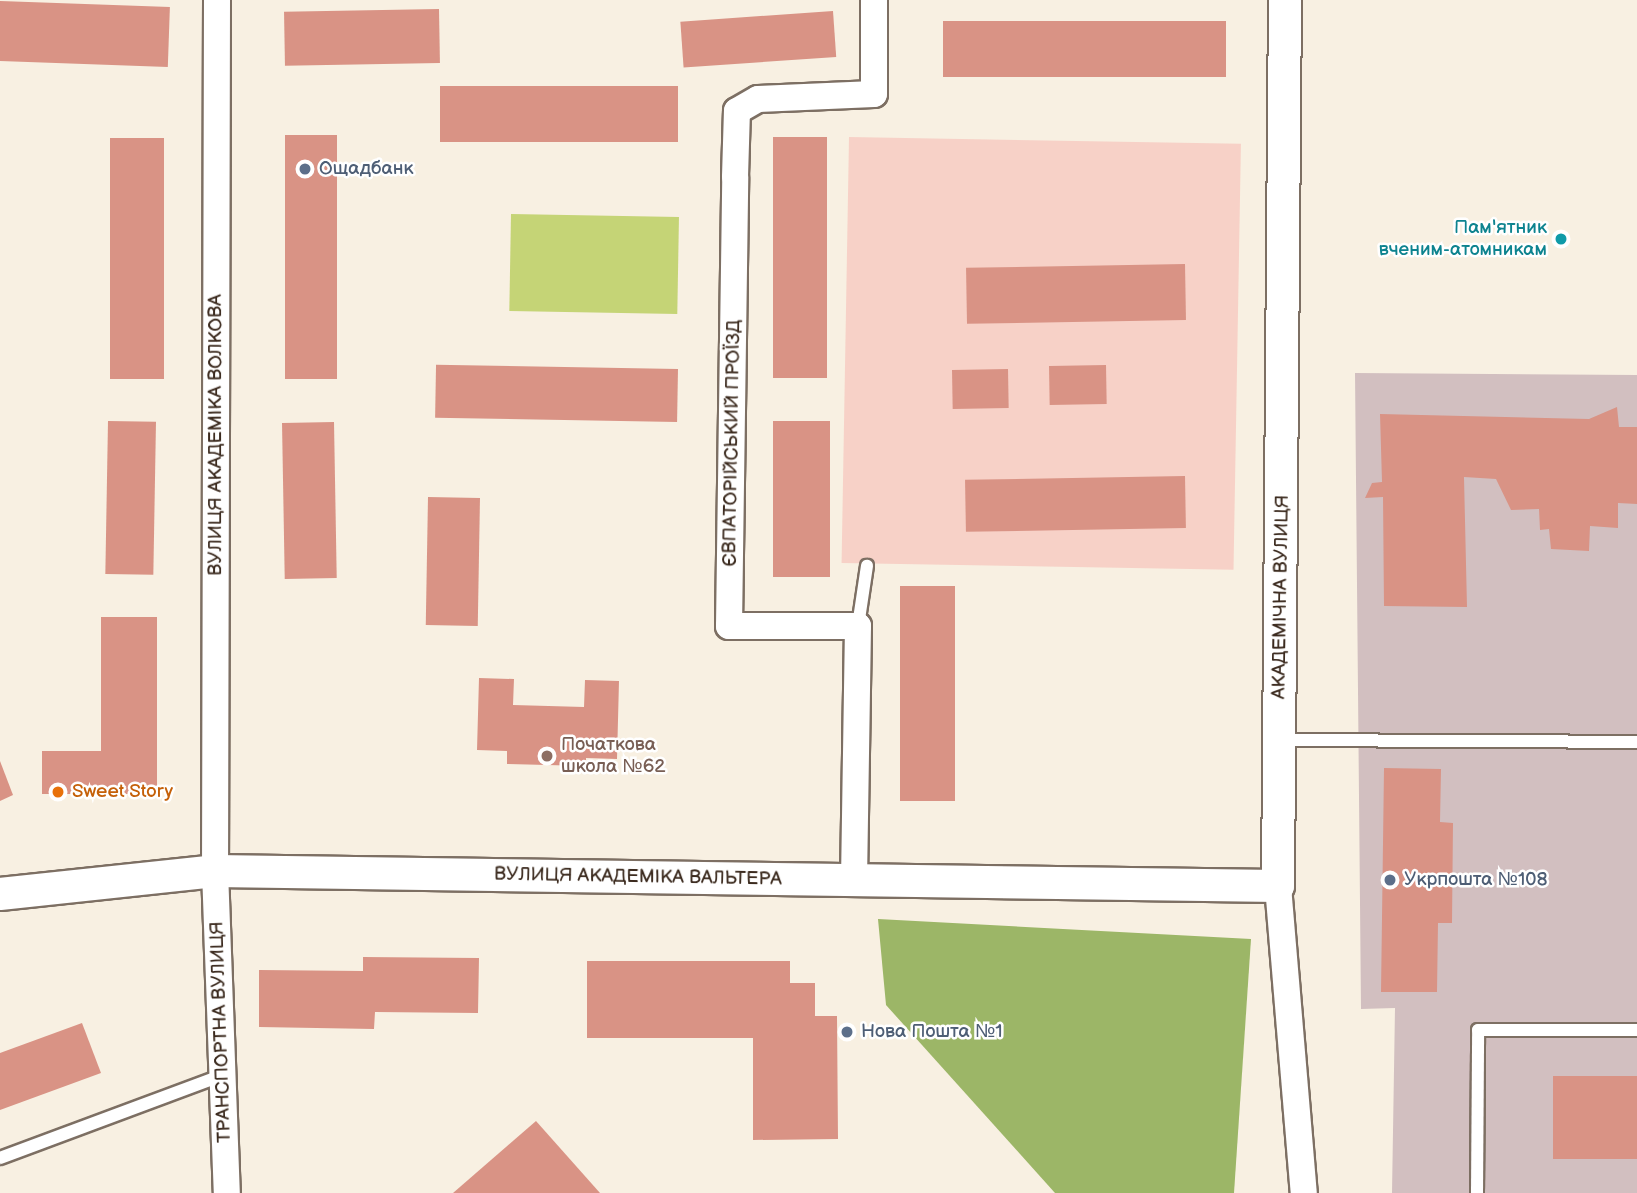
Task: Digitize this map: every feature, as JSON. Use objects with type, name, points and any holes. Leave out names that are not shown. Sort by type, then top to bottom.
[{"type":"street","name":"ВУЛИЦЯ АКАДЕМІКА ВОЛКОВА","points":[[215,871],[217,0]]},
{"type":"street","name":"ЄВПАТОРІЙСЬКИЙ ПРОЇЗД","points":[[858,626],[729,626],[735,177],[737,111],[758,99],[874,94],[874,0]]},
{"type":"street","name":"АКАДЕМІЧНА ВУЛИЦЯ","points":[[1285,0],[1279,886],[1304,1193]]},
{"type":"street","points":[[854,881],[858,626]]},
{"type":"street","name":"ВУЛИЦЯ АКАДЕМІКА ВАЛЬТЕРА","points":[[0,894],[215,871],[1279,886]]},
{"type":"street","name":"ТРАНСПОРТНА ВУЛИЦЯ","points":[[215,871],[227,1193]]},
{"type":"lane","points":[[858,626],[867,566]]},
{"type":"lane","points":[[1279,740],[1637,742]]},
{"type":"lane","points":[[1477,1193],[1478,1030],[1637,1030]]},
{"type":"lane","points":[[0,1158],[223,1075]]},
{"type":"shaded area","points":[[849,137],[1241,144],[1234,570],[842,563]]},
{"type":"shaded area","points":[[1355,373],[1637,375],[1637,1193],[1392,1193],[1395,1008],[1361,1009]]},
{"type":"green space","points":[[511,214],[679,217],[677,314],[509,311]]},
{"type":"green space","points":[[878,919],[1251,939],[1234,1193],[1055,1193],[886,1005]]},
{"type":"building","points":[[0,1],[170,7],[168,67],[0,61]]},
{"type":"building","points":[[439,9],[440,63],[285,66],[284,12]]},
{"type":"building","points":[[833,11],[836,57],[684,68],[680,22]]},
{"type":"building","points":[[943,21],[1226,21],[1226,77],[943,77]]},
{"type":"building","points":[[440,86],[678,86],[678,142],[440,142]]},
{"type":"building","points":[[285,135],[337,135],[337,379],[285,379]]},
{"type":"building","points":[[773,137],[827,137],[827,378],[773,378]]},
{"type":"building","points":[[110,138],[164,138],[164,379],[110,379]]},
{"type":"building","points":[[1185,264],[1186,320],[967,324],[966,268]]},
{"type":"building","points":[[436,365],[678,369],[677,422],[435,418]]},
{"type":"building","points":[[1106,365],[1107,404],[1050,405],[1049,366]]},
{"type":"building","points":[[1008,369],[1009,408],[953,409],[952,370]]},
{"type":"building","points":[[1617,407],[1619,427],[1637,427],[1637,504],[1618,503],[1618,528],[1590,526],[1589,551],[1551,549],[1549,529],[1540,530],[1539,509],[1511,510],[1496,479],[1464,477],[1467,607],[1384,606],[1383,497],[1365,498],[1372,483],[1382,482],[1380,414],[1589,419]]},
{"type":"building","points":[[108,421],[156,422],[153,575],[105,574]]},
{"type":"building","points":[[773,421],[830,421],[830,577],[773,577]]},
{"type":"building","points":[[334,422],[337,578],[285,579],[282,423]]},
{"type":"building","points":[[1185,476],[1186,528],[966,532],[965,480]]},
{"type":"building","points":[[428,497],[480,498],[478,626],[426,625]]},
{"type":"building","points":[[900,586],[955,586],[955,801],[900,801]]},
{"type":"building","points":[[101,617],[157,617],[157,794],[42,794],[42,751],[101,751]]},
{"type":"building","points":[[479,678],[514,679],[513,705],[584,707],[585,680],[619,681],[617,759],[586,758],[586,766],[507,764],[507,751],[477,750]]},
{"type":"building","points":[[0,761],[13,795],[0,801]]},
{"type":"building","points":[[1384,768],[1441,769],[1440,822],[1453,823],[1452,923],[1438,923],[1437,992],[1381,992]]},
{"type":"building","points":[[363,957],[479,958],[478,1013],[375,1012],[374,1029],[259,1027],[259,970],[363,971]]},
{"type":"building","points":[[587,961],[790,961],[790,983],[815,983],[815,1016],[837,1016],[838,1139],[753,1140],[753,1038],[587,1038]]},
{"type":"building","points":[[82,1023],[101,1073],[0,1110],[0,1053]]},
{"type":"building","points":[[1553,1076],[1637,1076],[1637,1159],[1553,1159]]},
{"type":"building","points":[[536,1121],[600,1193],[453,1193]]},
{"type":"place","name":"Ощадбанк","points":[[305,169]]},
{"type":"place","name":"Пам'ятник вченим-атомникам","points":[[1561,239]]},
{"type":"place","name":"Початкова школа №62","points":[[547,756]]},
{"type":"place","name":"Sweet Story","points":[[58,792]]},
{"type":"place","name":"Укрпошта №108","points":[[1390,880]]},
{"type":"place","name":"Нова Пошта №1","points":[[847,1032]]}]
